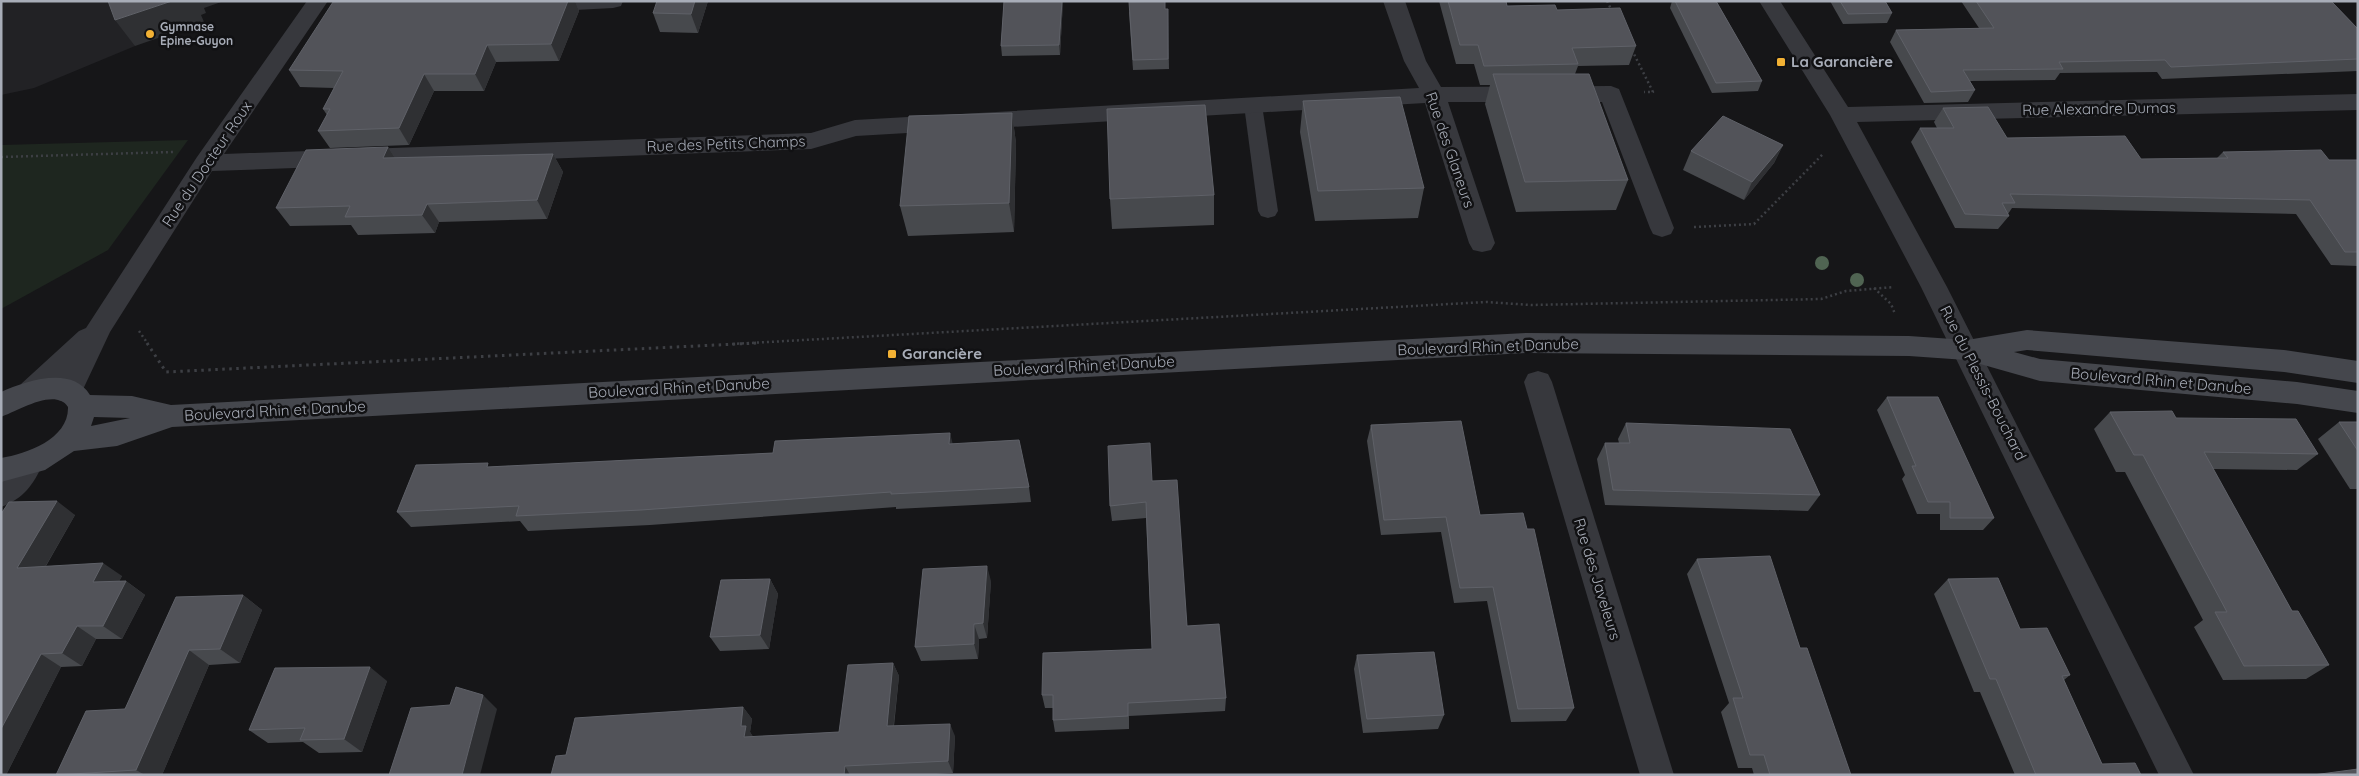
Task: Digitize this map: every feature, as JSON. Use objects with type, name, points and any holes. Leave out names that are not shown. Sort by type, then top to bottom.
[{"type":"main road","name":"Boulevard Rhin et Danube","points":[[1966,350],[2026,340],[2284,361],[2358,372]]},
{"type":"main road","name":"Boulevard Rhin et Danube","points":[[65,442],[117,434],[172,416],[966,372],[1526,344],[1909,346],[1966,350],[2040,370],[2297,393],[2358,402]]},
{"type":"main road","name":"Boulevard Rhin et Danube","points":[[1,406],[31,392],[58,389],[75,399],[132,407],[172,416]]},
{"type":"main road","points":[[1,470],[29,464],[43,458],[65,442],[81,417],[75,399]]},
{"type":"street","points":[[515,5],[613,1]]},
{"type":"street","name":"Rue des Glaneurs","points":[[1394,1],[1415,61],[1434,95],[1482,243]]},
{"type":"street","name":"Rue du Plessis-Bouchard","points":[[1769,1],[1844,122],[1934,287],[2177,775]]},
{"type":"street","name":"Rue du Docteur Roux","points":[[31,392],[99,328],[209,157],[320,8]]},
{"type":"street","points":[[1611,94],[1662,228]]},
{"type":"street","name":"Rue des Petits Champs","points":[[209,157],[810,141],[855,128],[1434,95],[1611,94]]},
{"type":"street","name":"Rue Alexandre Dumas","points":[[1844,122],[2358,102]]},
{"type":"street","name":"Rue du Docteur Roux","points":[[75,399],[99,328]]},
{"type":"street","name":"Rue des Javeleurs","points":[[1538,382],[1657,775]]},
{"type":"street","points":[[1,495],[15,486],[29,464]]},
{"type":"lane","points":[[1253,105],[1268,211]]},
{"type":"path","points":[[1607,1],[1616,18]]},
{"type":"path","points":[[1611,94],[1653,92],[1628,42]]},
{"type":"path","points":[[1662,228],[1754,224],[1844,122]]},
{"type":"path","points":[[1,157],[209,157]]},
{"type":"path","points":[[132,328],[138,328],[166,372],[188,372],[978,331],[1486,302],[1531,305],[1821,299],[1846,291],[1897,287]]},
{"type":"shaded area","points":[[1,1],[118,1],[135,46],[34,88],[1,95]]},
{"type":"shaded area","points":[[188,140],[108,250],[1,309],[1,145]]},
{"type":"building","points":[[108,1],[172,1],[115,20]]},
{"type":"building","points":[[568,1],[551,44],[487,45],[475,74],[424,74],[399,128],[318,131],[330,109],[323,109],[343,71],[289,70],[333,2]]},
{"type":"building","points":[[657,1],[695,1],[691,14],[653,13]]},
{"type":"building","points":[[1004,1],[1062,1],[1059,45],[1001,46]]},
{"type":"building","points":[[1165,1],[1165,9],[1168,9],[1168,59],[1133,60],[1129,2]]},
{"type":"building","points":[[1448,1],[1506,1],[1507,6],[1555,5],[1557,10],[1620,8],[1636,46],[1572,48],[1578,64],[1484,66],[1478,45],[1460,45]]},
{"type":"building","points":[[1675,1],[1716,1],[1762,81],[1716,83]]},
{"type":"building","points":[[1840,1],[1885,1],[1892,13],[1848,14]]},
{"type":"building","points":[[1976,1],[2331,1],[2358,29],[2358,59],[2171,67],[2165,60],[2059,62],[2063,69],[1963,70],[1975,90],[1931,92],[1896,30],[1994,28]]},
{"type":"building","points":[[1493,74],[1589,74],[1628,180],[1525,182]]},
{"type":"building","points":[[1400,97],[1424,188],[1318,191],[1303,101]]},
{"type":"building","points":[[1205,105],[1214,195],[1110,199],[1107,109]]},
{"type":"building","points":[[1988,107],[2007,138],[2125,136],[2141,159],[2228,158],[2223,152],[2321,150],[2329,160],[2358,160],[2358,252],[2345,252],[2310,200],[2010,194],[2015,203],[2002,203],[2009,216],[1965,214],[1920,128],[1954,128],[1943,108]]},
{"type":"building","points":[[1012,113],[1009,203],[900,206],[909,116]]},
{"type":"building","points":[[1723,116],[1783,145],[1752,182],[1691,151]]},
{"type":"building","points":[[388,147],[383,158],[553,154],[537,200],[427,204],[422,215],[345,217],[350,206],[276,208],[306,150]]},
{"type":"building","points":[[1887,397],[1938,397],[1994,518],[1950,518],[1950,502],[1928,502],[1912,466],[1916,466]]},
{"type":"building","points":[[2172,411],[2176,418],[2296,419],[2318,454],[2204,452],[2292,611],[2298,611],[2329,665],[2244,666],[2215,612],[2227,612],[2143,455],[2134,455],[2110,412]]},
{"type":"building","points":[[1461,421],[1480,515],[1523,513],[1527,529],[1534,529],[1574,708],[1518,709],[1493,587],[1460,588],[1446,517],[1384,520],[1371,425]]},
{"type":"building","points":[[2339,422],[2358,422],[2358,451]]},
{"type":"building","points":[[1626,423],[1790,429],[1820,495],[1613,490],[1605,443],[1630,443]]},
{"type":"building","points":[[950,433],[949,444],[1019,440],[1029,487],[891,494],[891,492],[641,510],[516,516],[519,506],[397,512],[416,465],[488,463],[487,467],[773,453],[775,441]]},
{"type":"building","points":[[1150,443],[1152,481],[1177,480],[1187,626],[1219,624],[1226,698],[1128,703],[1128,716],[1053,720],[1053,695],[1042,695],[1043,653],[1152,649],[1146,502],[1110,506],[1108,446]]},
{"type":"building","points":[[57,501],[17,568],[103,563],[93,582],[126,581],[103,626],[77,626],[62,653],[41,654],[1,729],[1,514],[9,502]]},
{"type":"building","points":[[1770,556],[1800,648],[1807,648],[1851,775],[1770,775],[1764,755],[1750,755],[1733,698],[1743,698],[1697,559]]},
{"type":"building","points":[[987,566],[983,623],[974,624],[974,644],[915,647],[923,569]]},
{"type":"building","points":[[1998,578],[2020,629],[2047,628],[2070,675],[2062,676],[2102,764],[2135,763],[2141,775],[2036,775],[1996,679],[1990,679],[1948,579]]},
{"type":"building","points":[[770,579],[760,635],[710,637],[721,580]]},
{"type":"building","points":[[243,595],[220,649],[189,650],[136,770],[56,775],[86,711],[125,709],[176,597]]},
{"type":"building","points":[[1434,652],[1444,715],[1367,719],[1357,655]]},
{"type":"building","points":[[893,663],[887,726],[950,724],[948,761],[845,766],[844,775],[551,775],[556,756],[566,755],[575,718],[743,707],[741,726],[746,726],[744,737],[839,732],[848,665]]},
{"type":"building","points":[[370,667],[344,739],[300,740],[305,728],[249,730],[275,668]]},
{"type":"building","points":[[456,687],[483,695],[462,775],[389,775],[411,708],[450,705]]},
{"type":"building","points":[[2358,769],[2358,775],[2313,775]]},
{"type":"place","name":"Gymnase Epine-Guyon","points":[[150,34]]},
{"type":"place","name":"La Garancière","points":[[1781,62]]},
{"type":"place","name":"Garancière","points":[[892,354]]}]
